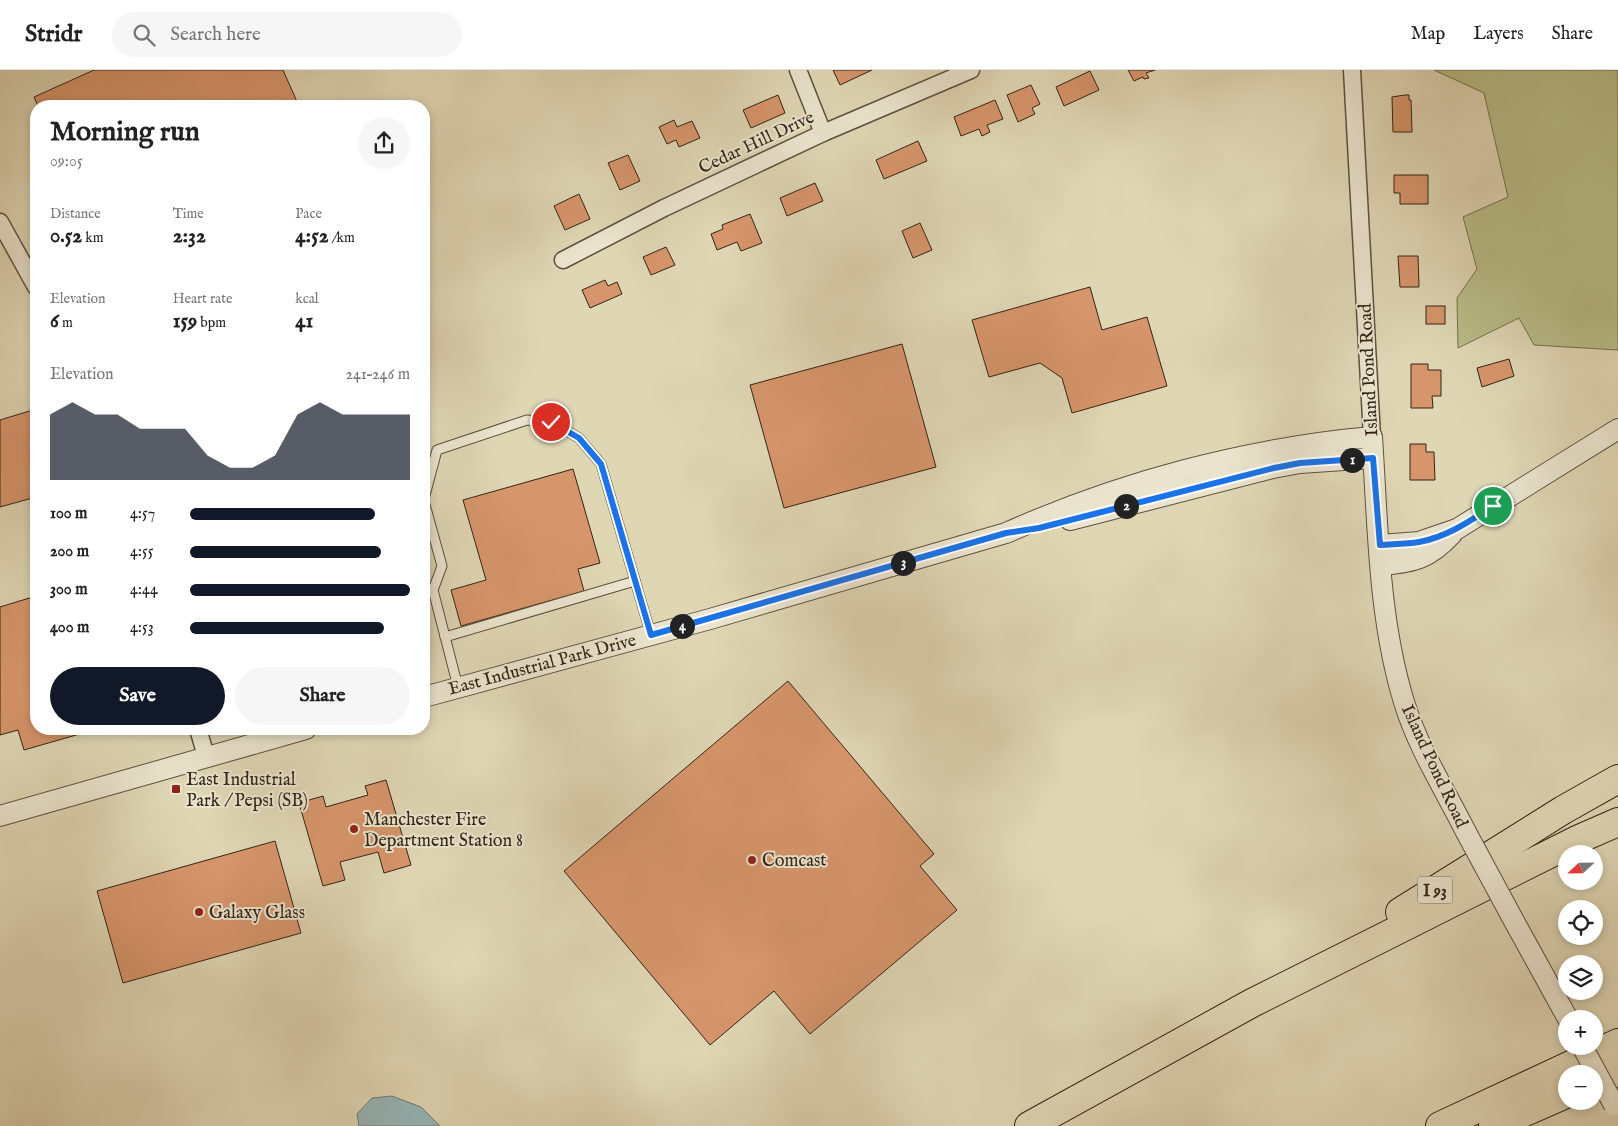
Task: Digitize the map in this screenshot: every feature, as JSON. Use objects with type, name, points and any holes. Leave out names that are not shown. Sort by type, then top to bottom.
[{"type":"highway","name":"I 93","points":[[1029,1126],[1252,1003],[1563,810],[1618,779]]},
{"type":"highway","points":[[1252,1003],[1579,839],[1618,822]]},
{"type":"highway","points":[[1440,1126],[1618,1043]]},
{"type":"highway","points":[[1603,1078],[1618,1071]]},
{"type":"highway","points":[[1493,1126],[1558,1098]]},
{"type":"street","points":[[798,70],[823,133]]},
{"type":"street","name":"Cedar Hill Drive","points":[[563,260],[664,208],[823,133],[971,70]]},
{"type":"street","name":"Island Pond Road","points":[[1352,70],[1373,458],[1380,545],[1388,628],[1405,704],[1419,739],[1466,832],[1563,1010]]},
{"type":"street","points":[[0,222],[30,276]]},
{"type":"street","points":[[1382,564],[1404,563],[1430,554],[1456,529],[1618,429]]},
{"type":"street","name":"East Industrial Park Drive","points":[[430,695],[651,635],[1006,533],[1100,497],[1204,466],[1288,448],[1372,438]]},
{"type":"street","name":"East Industrial Park Drive","points":[[1006,533],[1039,528],[1274,468],[1300,463],[1373,458]]},
{"type":"street","points":[[1380,545],[1419,542],[1456,529]]},
{"type":"street","points":[[200,735],[206,756]]},
{"type":"street","points":[[0,816],[284,735]]},
{"type":"street","points":[[1587,1055],[1616,1108]]},
{"type":"lane","points":[[430,477],[437,450],[527,420],[551,422],[579,438],[601,464],[651,635]]},
{"type":"lane","points":[[430,522],[442,566],[433,590],[458,687]]},
{"type":"lane","points":[[445,636],[635,581]]},
{"type":"green space","points":[[1434,70],[1618,70],[1618,350],[1534,345],[1519,318],[1458,348],[1457,298],[1477,269],[1463,217],[1508,197],[1484,93]]},
{"type":"water","points":[[392,1096],[421,1107],[440,1126],[359,1126],[357,1114],[372,1098]]},
{"type":"building","points":[[94,70],[283,70],[296,100],[35,100],[34,97]]},
{"type":"building","points":[[833,70],[872,70],[840,85]]},
{"type":"building","points":[[1128,70],[1155,70],[1146,73],[1149,78],[1144,79],[1143,77],[1134,81]]},
{"type":"building","points":[[1090,71],[1099,90],[1064,106],[1056,87]]},
{"type":"building","points":[[1031,85],[1040,104],[1032,108],[1035,114],[1018,122],[1007,95]]},
{"type":"building","points":[[778,95],[785,113],[751,128],[743,110]]},
{"type":"building","points":[[1409,95],[1409,100],[1411,100],[1412,132],[1393,132],[1392,97]]},
{"type":"building","points":[[995,100],[1003,119],[987,125],[990,132],[982,136],[979,129],[961,136],[954,117]]},
{"type":"building","points":[[674,120],[677,127],[692,121],[700,138],[679,147],[676,140],[667,144],[659,127]]},
{"type":"building","points":[[918,141],[927,161],[884,179],[876,160]]},
{"type":"building","points":[[628,155],[640,181],[620,190],[608,163]]},
{"type":"building","points":[[1394,175],[1428,175],[1428,204],[1400,204],[1400,193],[1394,193]]},
{"type":"building","points":[[815,183],[823,201],[787,216],[780,198]]},
{"type":"building","points":[[579,194],[590,219],[565,230],[554,206]]},
{"type":"building","points":[[750,214],[762,243],[741,251],[737,242],[717,250],[711,234],[723,229],[722,225]]},
{"type":"building","points":[[920,223],[932,250],[913,258],[902,231]]},
{"type":"building","points":[[666,247],[675,265],[651,275],[643,257]]},
{"type":"building","points":[[1398,256],[1418,256],[1419,287],[1400,287]]},
{"type":"building","points":[[605,280],[608,286],[617,282],[622,294],[590,308],[582,290]]},
{"type":"building","points":[[1090,287],[1102,330],[1147,317],[1167,386],[1072,413],[1062,378],[1040,363],[989,377],[972,320]]},
{"type":"building","points":[[1426,306],[1445,306],[1445,324],[1426,324]]},
{"type":"building","points":[[902,344],[936,467],[784,508],[750,385]]},
{"type":"building","points":[[1509,359],[1514,376],[1482,387],[1477,368]]},
{"type":"building","points":[[1411,364],[1428,364],[1428,370],[1441,370],[1441,396],[1432,396],[1433,408],[1411,408]]},
{"type":"building","points":[[30,411],[30,499],[0,507],[0,420]]},
{"type":"building","points":[[1410,444],[1426,444],[1426,452],[1434,452],[1435,480],[1410,480]]},
{"type":"building","points":[[573,469],[600,563],[578,569],[584,591],[461,626],[451,590],[486,580],[463,500]]},
{"type":"building","points":[[30,598],[30,735],[76,735],[24,750],[18,730],[0,735],[0,607]]},
{"type":"building","name":"Comcast","points":[[788,681],[934,854],[920,866],[957,910],[810,1034],[774,991],[710,1045],[564,871]]},
{"type":"building","name":"Manchester Fire Department Station 8","points":[[386,780],[411,865],[384,873],[378,852],[340,862],[345,880],[323,886],[299,803],[323,796],[326,807],[368,795],[365,786]]},
{"type":"building","name":"Galaxy Glass","points":[[275,841],[301,933],[123,983],[97,891]]},
{"type":"place","name":"East Industrial Park / Pepsi (SB)","points":[[176,789]]},
{"type":"place","name":"Manchester Fire Department Station 8","points":[[354,829]]},
{"type":"place","name":"Comcast","points":[[752,860]]},
{"type":"place","name":"Galaxy Glass","points":[[199,912]]},
{"type":"route","points":[[551,422],[579,438],[601,464],[651,635],[1006,533],[1039,528],[1240,476],[1300,463],[1373,458],[1380,545],[1419,542],[1438,537],[1456,529],[1493,506]]}]
